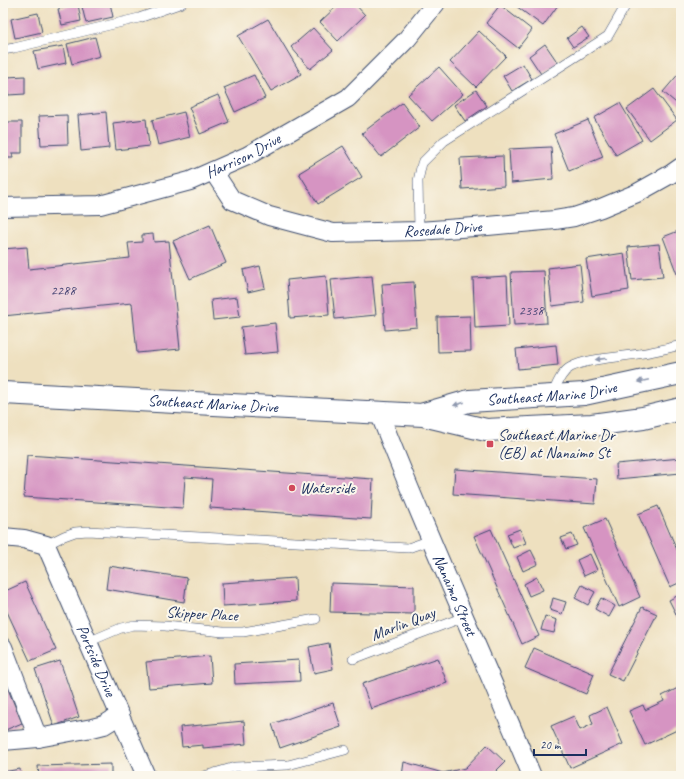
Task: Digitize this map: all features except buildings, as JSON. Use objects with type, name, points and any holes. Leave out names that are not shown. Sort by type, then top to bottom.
[{"type":"main road","name":"Southeast Marine Drive","points":[[423,415],[470,401],[584,394],[681,373]]},
{"type":"main road","name":"Southeast Marine Drive","points":[[3,393],[423,415],[486,430],[592,425],[643,418],[681,409]]},
{"type":"street","name":"Harrison Drive","points":[[3,207],[100,205],[190,181],[247,156],[348,98],[407,39],[436,3]]},
{"type":"street","name":"Rosedale Drive","points":[[213,171],[232,200],[270,216],[333,233],[420,231],[555,220],[600,208],[637,193],[672,174],[681,167]]},
{"type":"street","name":"Nanaimo Street","points":[[379,412],[431,540],[506,712],[532,776]]},
{"type":"street","points":[[3,538],[24,539],[46,545]]},
{"type":"street","name":"Portside Drive","points":[[46,545],[146,776]]},
{"type":"street","points":[[3,647],[38,738]]},
{"type":"street","points":[[3,741],[38,738],[92,728],[104,725],[120,716]]},
{"type":"lane","points":[[3,50],[139,18],[182,3]]},
{"type":"lane","points":[[420,231],[418,181],[422,163],[444,141],[608,36],[627,3]]},
{"type":"lane","points":[[551,396],[561,376],[570,367],[588,361],[681,345]]},
{"type":"lane","points":[[46,545],[75,532],[88,531],[408,548],[431,540]]},
{"type":"lane","name":"Marlin Quay","points":[[353,659],[464,617]]},
{"type":"lane","name":"Skipper Place","points":[[88,642],[121,628],[134,625],[165,626],[222,632],[243,632],[316,619]]},
{"type":"lane","points":[[204,776],[235,767],[288,765],[345,750]]},
{"type":"place","name":"Southeast Marine Dr (EB) at Nanaimo St","points":[[490,444]]},
{"type":"place","name":"Waterside","points":[[292,488]]}]
